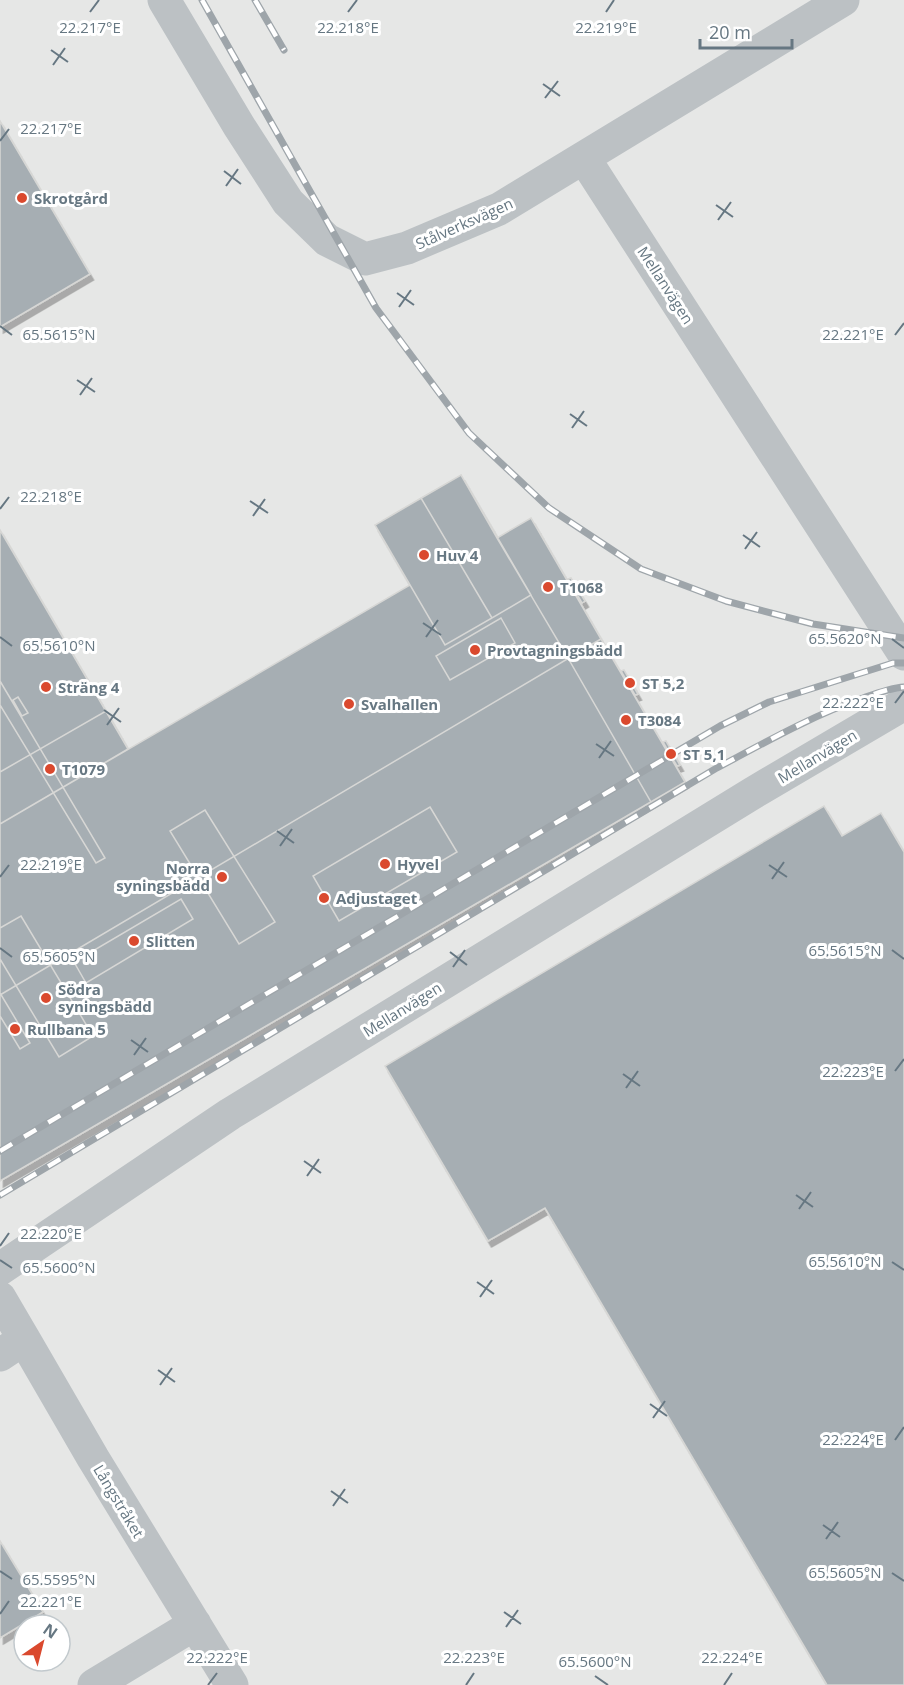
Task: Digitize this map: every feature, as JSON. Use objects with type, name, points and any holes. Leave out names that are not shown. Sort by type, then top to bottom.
[{"type":"street","name":"Stålverksvägen","points":[[164,0],[238,126],[288,202],[327,240],[365,259],[407,248],[499,209],[843,0]]},
{"type":"street","name":"Mellanvägen","points":[[584,158],[904,654]]},
{"type":"street","name":"Mellanvägen","points":[[0,1269],[230,1114],[753,793],[904,704]]},
{"type":"street","points":[[0,1298],[12,1347]]},
{"type":"street","name":"Långstråket","points":[[12,1347],[93,1458],[232,1685]]},
{"type":"street","points":[[94,1685],[195,1624]]},
{"type":"shaded area","points":[[0,0],[904,0],[904,1685],[0,1685]]},
{"type":"building","name":"Skrotgård","points":[[0,121],[90,274],[0,327]]},
{"type":"building","name":"Svalhallen","points":[[461,475],[497,538],[531,518],[601,639],[0,995],[0,824],[410,585],[375,525]]},
{"type":"building","points":[[461,475],[531,595],[492,618],[421,498]]},
{"type":"building","name":"Huv 4","points":[[421,498],[492,618],[445,645],[375,525]]},
{"type":"building","name":"T1068","points":[[531,518],[601,639],[568,658],[497,538]]},
{"type":"building","name":"Sträng 4","points":[[0,530],[128,749],[0,824]]},
{"type":"building","points":[[571,578],[585,601],[582,603],[568,579]]},
{"type":"building","name":"Provtagningsbädd","points":[[501,618],[515,643],[450,680],[436,656]]},
{"type":"building","name":"Adjustaget","points":[[601,639],[685,782],[0,1181],[0,995]]},
{"type":"building","name":"T3084","points":[[601,639],[685,782],[651,802],[568,658]]},
{"type":"building","name":"ST 5,2","points":[[624,670],[638,694],[635,695],[621,671]]},
{"type":"building","points":[[0,681],[105,858],[96,863],[0,705]]},
{"type":"building","points":[[18,697],[28,713],[22,716],[13,700]]},
{"type":"building","name":"T1079","points":[[106,711],[128,749],[0,824],[0,772]]},
{"type":"building","name":"ST 5,1","points":[[666,741],[680,765],[677,766],[663,742]]},
{"type":"building","points":[[824,806],[842,836],[881,813],[904,852],[904,1685],[827,1685],[545,1208],[488,1241],[385,1066]]},
{"type":"building","name":"Hyvel","points":[[430,807],[457,852],[339,921],[313,876]]},
{"type":"building","name":"Norra syningsbädd","points":[[205,810],[275,922],[239,944],[170,831]]},
{"type":"building","name":"Slitten","points":[[181,899],[193,919],[86,983],[74,962]]},
{"type":"building","name":"Södra syningsbädd","points":[[21,916],[93,1036],[59,1057],[0,959],[0,928]]},
{"type":"building","name":"Rullbana 5","points":[[0,993],[30,1043],[20,1049],[0,1016]]},
{"type":"building","points":[[0,1541],[43,1612],[12,1613],[12,1631],[0,1638]]},
{"type":"railway","points":[[202,0],[376,308],[469,433],[549,508],[641,569],[726,601],[813,624],[904,638]]},
{"type":"railway","points":[[255,0],[284,50]]},
{"type":"railway","points":[[0,1151],[720,726],[769,702],[893,663],[904,663]]},
{"type":"railway","points":[[0,1195],[715,769],[825,713],[878,693],[904,687]]},
{"type":"place","name":"Skrotgård","points":[[22,198]]},
{"type":"place","name":"Huv 4","points":[[424,555]]},
{"type":"place","name":"T1068","points":[[548,587]]},
{"type":"place","name":"Provtagningsbädd","points":[[475,650]]},
{"type":"place","name":"ST 5,2","points":[[630,683]]},
{"type":"place","name":"Sträng 4","points":[[46,687]]},
{"type":"place","name":"Svalhallen","points":[[349,704]]},
{"type":"place","name":"T3084","points":[[626,720]]},
{"type":"place","name":"ST 5,1","points":[[671,754]]},
{"type":"place","name":"T1079","points":[[50,769]]},
{"type":"place","name":"Hyvel","points":[[385,864]]},
{"type":"place","name":"Norra syningsbädd","points":[[222,877]]},
{"type":"place","name":"Adjustaget","points":[[324,898]]},
{"type":"place","name":"Slitten","points":[[134,941]]},
{"type":"place","name":"Södra syningsbädd","points":[[46,998]]},
{"type":"place","name":"Rullbana 5","points":[[15,1029]]}]
